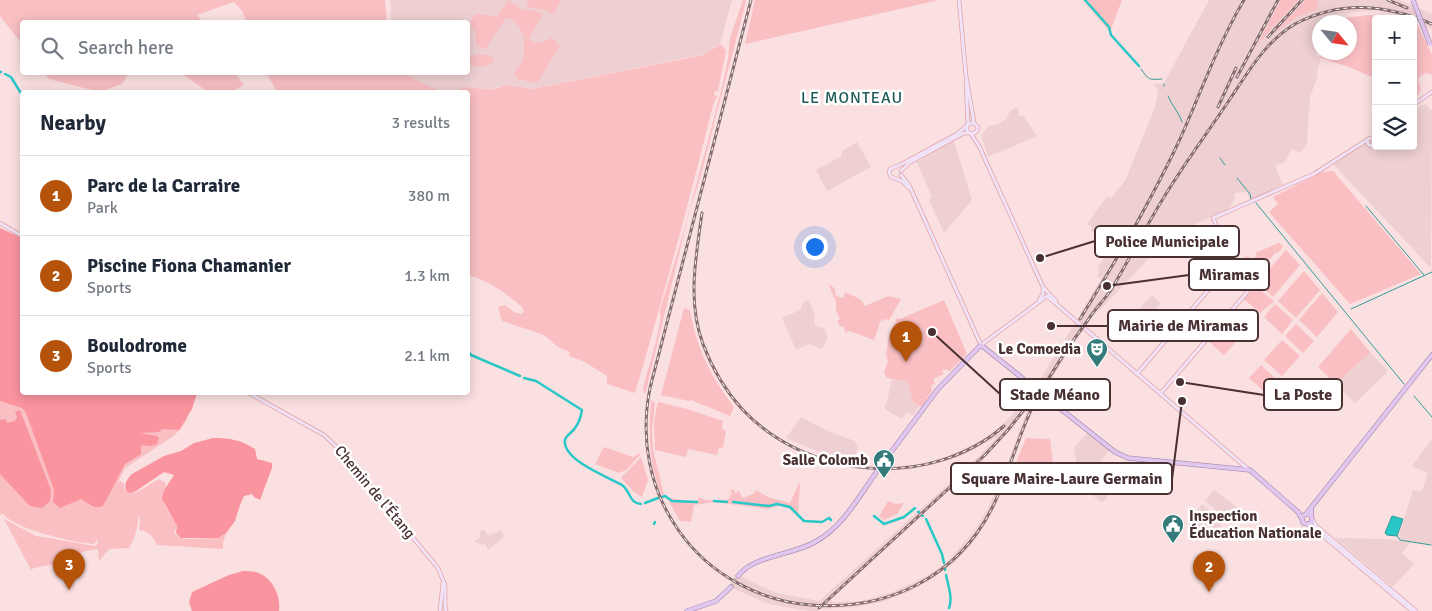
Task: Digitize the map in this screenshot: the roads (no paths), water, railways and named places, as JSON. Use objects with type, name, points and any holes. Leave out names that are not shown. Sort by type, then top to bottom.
[{"type":"main road","points":[[959,0],[970,133],[979,146],[1045,293],[1298,512],[1305,524],[1311,520]]},
{"type":"main road","points":[[1413,0],[1431,46]]},
{"type":"main road","points":[[966,76],[974,123],[978,127],[979,146]]},
{"type":"main road","points":[[1417,102],[1432,92]]},
{"type":"main road","points":[[910,189],[902,181],[891,177],[889,172],[891,167],[957,134],[968,125],[974,123]]},
{"type":"main road","points":[[896,179],[909,163],[964,133],[977,131]]},
{"type":"main road","points":[[1160,394],[1255,283],[1232,262],[1213,218],[1314,174],[1359,146],[1372,141]]},
{"type":"main road","points":[[896,166],[910,189],[981,345],[1128,461],[1250,470]]},
{"type":"main road","points":[[1215,223],[1220,216]]},
{"type":"main road","points":[[0,223],[20,235]]},
{"type":"main road","points":[[1137,374],[1232,262]]},
{"type":"main road","points":[[738,576],[746,568],[755,564],[819,540],[842,520],[938,389],[981,345],[1037,302],[1045,293]]},
{"type":"main road","points":[[1302,518],[1432,355]]},
{"type":"main road","name":"Chemin de l’Étang","points":[[252,395],[330,439],[440,572],[445,584],[444,606],[446,611]]},
{"type":"main road","points":[[1311,520],[1312,506]]},
{"type":"main road","points":[[1298,512],[1306,514],[1316,526],[1416,611]]},
{"type":"main road","points":[[1311,520],[1412,611]]},
{"type":"main road","points":[[440,572],[443,591],[440,611]]},
{"type":"main road","points":[[687,611],[716,602],[731,586]]},
{"type":"water","points":[[1392,516],[1403,519],[1397,536],[1385,533]]},
{"type":"waterway","points":[[1085,0],[1109,27],[1111,35],[1139,66]]},
{"type":"waterway","points":[[1141,69],[1149,78],[1162,79]]},
{"type":"waterway","points":[[5,74],[11,77],[20,92]]},
{"type":"waterway","points":[[1168,96],[1182,122]]},
{"type":"waterway","points":[[1220,158],[1225,165]]},
{"type":"waterway","points":[[1237,178],[1250,194],[1251,199]]},
{"type":"waterway","points":[[1256,203],[1404,384]]},
{"type":"waterway","points":[[1366,206],[1424,275]]},
{"type":"waterway","points":[[1351,309],[1432,272]]},
{"type":"waterway","points":[[470,354],[520,376]]},
{"type":"waterway","points":[[524,378],[536,381],[582,410],[578,424],[565,440],[566,447],[578,461],[622,485],[634,502],[641,504]]},
{"type":"waterway","points":[[1414,396],[1432,417]]},
{"type":"waterway","points":[[662,497],[665,496],[672,501],[697,502]]},
{"type":"waterway","points":[[645,503],[658,498]]},
{"type":"waterway","points":[[714,501],[727,502]]},
{"type":"waterway","points":[[733,502],[769,506],[777,504],[790,507],[804,521],[822,522],[829,518],[831,520]]},
{"type":"waterway","points":[[874,516],[884,524],[904,517],[915,508]]},
{"type":"waterway","points":[[926,519],[942,554],[944,563]]},
{"type":"waterway","points":[[1397,536],[1400,540],[1431,545]]},
{"type":"waterway","points":[[946,575],[950,596],[949,608]]},
{"type":"tunnel","points":[[731,587],[738,576]]},
{"type":"railway","points":[[751,0],[650,388],[647,407],[647,444],[654,480],[660,498],[679,531],[705,560],[737,583],[754,591],[773,598],[811,605],[839,605],[866,602],[892,595],[916,585],[939,571],[960,554],[977,533],[992,508],[1030,411],[1061,358],[1111,290],[1180,172],[1251,68],[1275,39],[1295,24],[1312,16],[1346,8],[1380,9],[1397,12],[1432,24]]},
{"type":"railway","points":[[1080,319],[1120,253],[1157,185],[1180,139],[1218,51],[1244,0]]},
{"type":"railway","points":[[1237,77],[1278,0]]},
{"type":"railway","points":[[1268,37],[1302,0]]},
{"type":"railway","points":[[1388,0],[1407,8]]},
{"type":"railway","points":[[1218,107],[1236,68]]},
{"type":"railway","points":[[702,213],[694,279],[695,312],[698,328],[710,362],[725,386],[742,409],[769,433],[800,451],[834,462],[870,468],[906,467],[941,460],[974,447],[1004,426]]},
{"type":"railway","points":[[819,608],[985,455],[1030,402]]},
{"type":"place","name":"Police Municipale","points":[[1040,258]]},
{"type":"place","name":"Miramas","points":[[1107,286]]},
{"type":"place","name":"Mairie de Miramas","points":[[1051,326]]},
{"type":"place","name":"Stade Méano","points":[[932,332]]},
{"type":"place","name":"Parc de la Carraire","points":[[906,362]]},
{"type":"place","name":"Le Comoedia","points":[[1097,368]]},
{"type":"place","name":"La Poste","points":[[1180,382]]},
{"type":"place","name":"Square Maire-Laure Germain","points":[[1182,401]]},
{"type":"place","name":"Salle Colomb","points":[[884,479]]},
{"type":"place","name":"Inspection Éducation Nationale","points":[[1173,544]]},
{"type":"place","name":"Boulodrome","points":[[69,590]]},
{"type":"place","name":"Piscine Fiona Chamanier","points":[[1209,592]]},
{"type":"district","name":"LE MONTEAU","points":[[852,97]]}]
